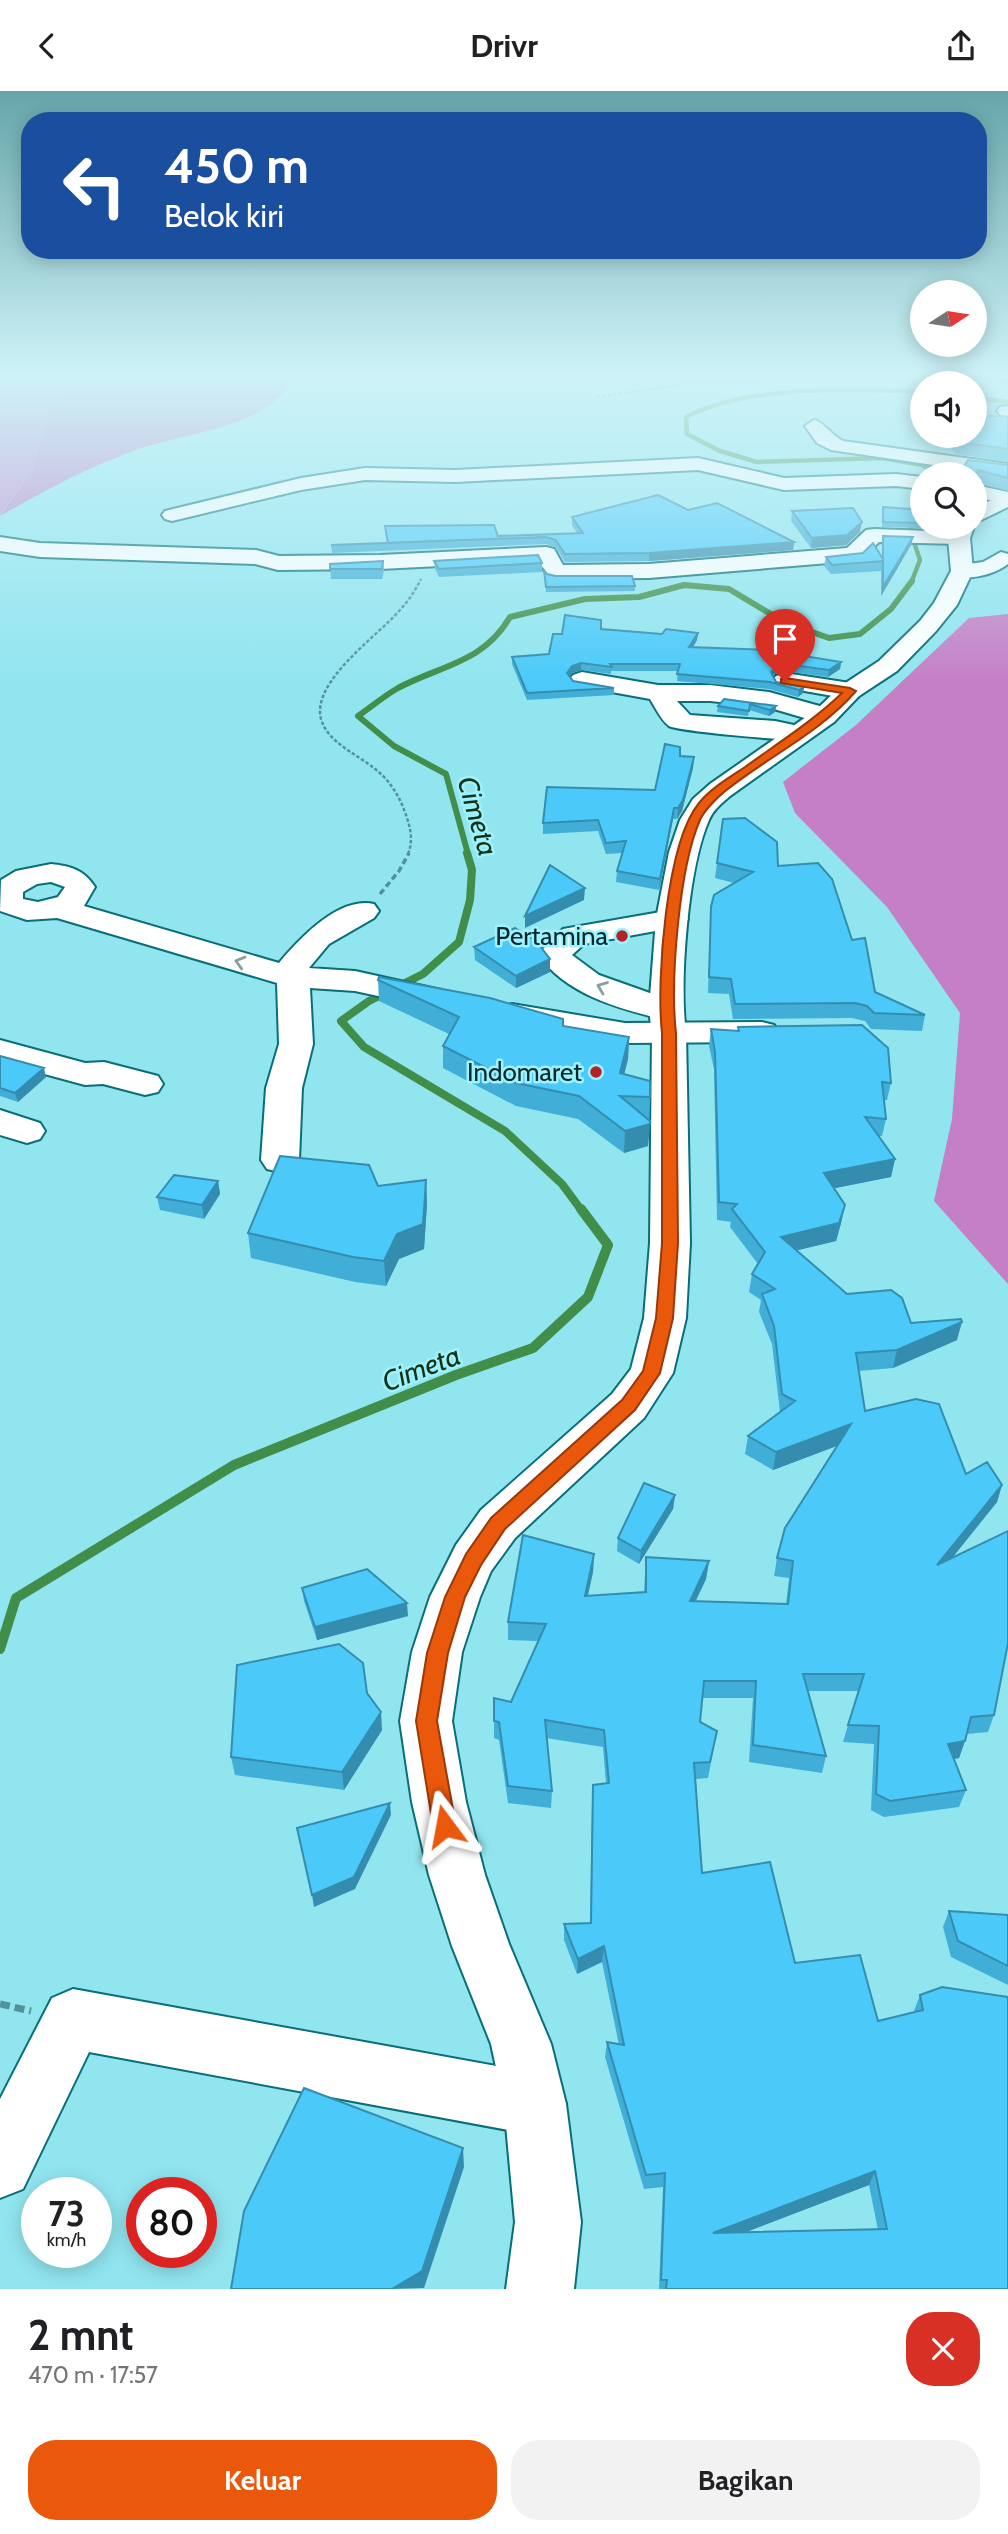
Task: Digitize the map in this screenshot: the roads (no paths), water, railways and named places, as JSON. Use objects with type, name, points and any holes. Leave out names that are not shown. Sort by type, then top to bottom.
[{"type":"main road","points":[[172,515],[301,484],[342,478]]},
{"type":"main road","points":[[758,478],[784,484],[910,482]]},
{"type":"main road","points":[[987,494],[1008,498]]},
{"type":"main road","points":[[540,2289],[548,2221],[535,2104],[521,2045],[481,1946],[457,1875],[439,1802],[426,1721],[437,1653],[455,1597],[473,1559],[498,1524],[628,1405],[652,1373],[665,1318],[670,1243],[668,1021],[672,919],[684,852],[694,820],[703,805],[720,789],[888,666],[928,626],[945,605],[964,541],[1008,498]]},
{"type":"main road","points":[[0,544],[40,550],[256,557],[278,563],[546,554],[556,572],[631,572],[853,554],[874,535],[898,534],[964,541]]},
{"type":"main road","points":[[582,680],[658,692],[678,720],[685,723],[775,729],[825,713]]},
{"type":"main road","points":[[785,681],[825,713]]},
{"type":"main road","points":[[9,917],[7,891],[19,880],[40,873],[71,877],[80,887],[68,901],[294,969],[471,1006],[625,1033],[668,1021],[799,1031]]},
{"type":"main road","points":[[279,1160],[284,1088],[296,1044],[294,969],[324,931],[363,911]]},
{"type":"main road","points":[[668,1021],[591,983],[559,964],[554,954],[574,936],[672,919]]},
{"type":"main road","points":[[2,1044],[85,1075],[104,1073],[145,1084]]},
{"type":"main road","points":[[0,2166],[73,2019],[535,2104]]},
{"type":"waterway","name":"Cimeta","points":[[912,582],[920,560],[914,539]]},
{"type":"waterway","name":"Cimeta","points":[[468,854],[446,774],[394,746],[358,716],[398,688],[474,654],[499,632],[510,617],[585,599],[639,597],[684,585],[729,589],[784,622],[829,638],[860,634],[891,609],[912,582]]},
{"type":"waterway","name":"Cimeta","points":[[467,853],[472,870],[470,900],[459,942],[423,974],[369,1001],[341,1021],[364,1047],[505,1131],[562,1184],[582,1211]]},
{"type":"waterway","name":"Cimeta","points":[[0,1649],[16,1598],[234,1465],[456,1375],[533,1348],[588,1297],[608,1245],[581,1209]]},
{"type":"place","name":"Pertamina","points":[[622,936]]},
{"type":"place","name":"Indomaret","points":[[596,1072]]}]
